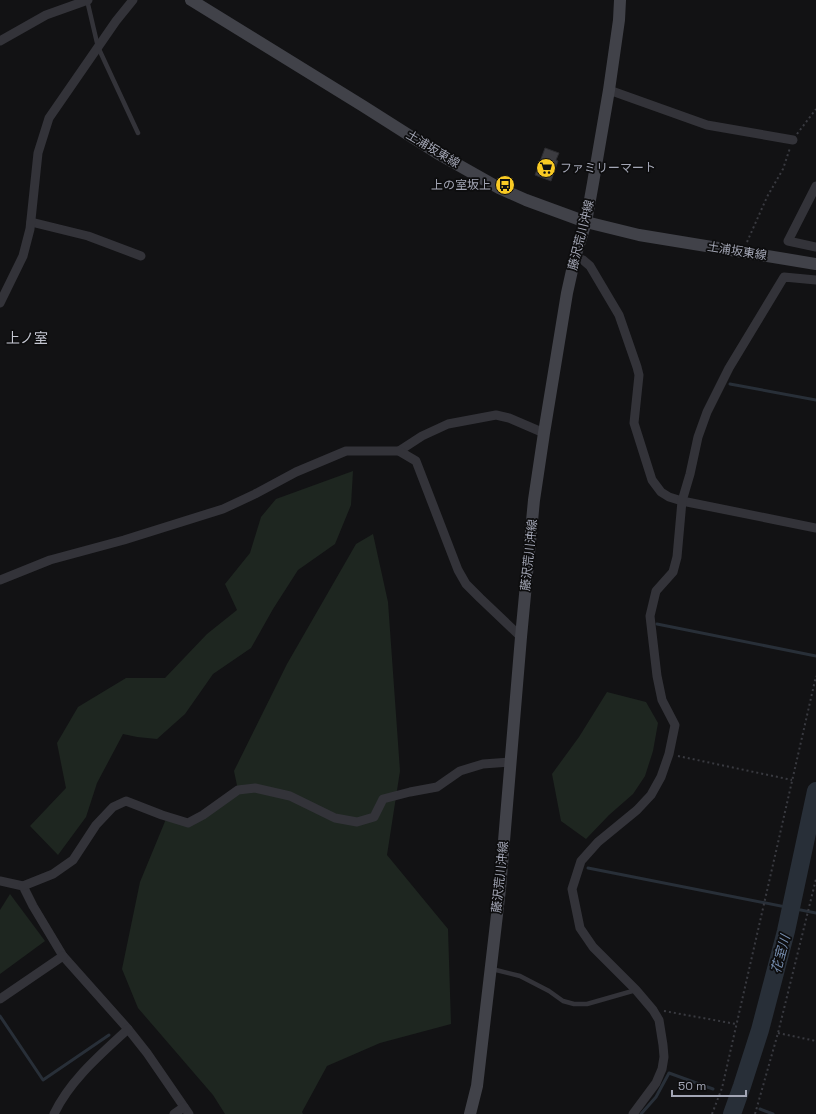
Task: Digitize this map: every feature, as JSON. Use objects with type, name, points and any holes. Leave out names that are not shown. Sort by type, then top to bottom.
[{"type":"main road","name":"土浦坂東線","points":[[191,0],[438,153],[492,184],[526,200],[586,222],[639,235],[816,264]]},
{"type":"main road","name":"藤沢荒川沖線","points":[[470,1114],[477,1086],[500,889],[534,500],[567,293],[586,222],[609,90],[619,20],[620,0]]},
{"type":"street","points":[[0,41],[46,15],[88,0]]},
{"type":"street","points":[[0,304],[23,256],[31,222],[38,153],[49,118],[116,21],[133,0]]},
{"type":"street","points":[[609,90],[707,125],[793,140]]},
{"type":"street","points":[[816,186],[788,241],[816,247]]},
{"type":"street","points":[[31,222],[88,236],[141,256]]},
{"type":"street","points":[[576,257],[583,260],[590,266],[619,315],[639,375],[634,423],[652,480],[661,492],[669,497],[816,528]]},
{"type":"street","points":[[633,1114],[656,1083],[662,1069],[664,1057],[662,1033],[659,1020],[653,1010],[636,990],[593,947],[580,928],[572,889],[581,861],[598,842],[637,810],[651,795],[661,777],[669,754],[675,725],[662,700],[657,676],[650,616],[656,591],[672,572],[677,557],[682,500],[690,474],[698,437],[707,412],[729,368],[784,277],[816,280]]},
{"type":"street","points":[[399,451],[422,436],[448,424],[496,415],[509,418],[544,433]]},
{"type":"street","points":[[0,580],[50,560],[124,540],[223,509],[296,472],[346,451],[399,451],[416,461],[458,570],[466,584],[521,637]]},
{"type":"street","points":[[0,881],[23,886],[53,874],[73,860],[96,825],[113,807],[126,801],[188,823],[203,815],[238,790],[255,788],[290,796],[335,818],[357,822],[374,817],[383,799],[437,787],[460,772],[483,764],[511,762]]},
{"type":"street","points":[[23,886],[33,906],[63,956],[128,1029],[147,1053],[186,1110],[174,1114]]},
{"type":"street","points":[[0,999],[63,956]]},
{"type":"street","points":[[54,1114],[68,1091],[91,1064],[128,1029]]},
{"type":"lane","points":[[88,0],[98,47],[138,133]]},
{"type":"lane","points":[[490,969],[520,976],[549,991],[563,1001],[574,1004],[587,1004],[636,990]]},
{"type":"path","points":[[744,252],[767,197],[783,169],[793,140],[816,109]]},
{"type":"path","points":[[712,1114],[722,1088],[816,676]]},
{"type":"path","points":[[669,754],[792,780]]},
{"type":"path","points":[[755,1114],[778,1033],[816,879]]},
{"type":"path","points":[[653,1010],[736,1024]]},
{"type":"path","points":[[778,1033],[816,1041]]},
{"type":"shaded area","points":[[353,471],[351,505],[335,544],[298,570],[273,609],[251,648],[213,674],[185,714],[157,739],[123,734],[97,783],[86,817],[58,855],[30,826],[66,788],[57,743],[78,707],[126,678],[165,678],[207,634],[237,610],[225,584],[250,553],[261,517],[276,499]]},
{"type":"shaded area","points":[[373,534],[388,602],[400,771],[387,855],[448,929],[451,1024],[380,1043],[327,1066],[302,1112],[303,1114],[225,1114],[213,1095],[138,1008],[122,969],[140,882],[166,819],[188,823],[238,790],[234,771],[287,664],[356,544]]},
{"type":"shaded area","points":[[607,692],[646,702],[658,723],[653,751],[645,776],[633,794],[609,815],[586,839],[561,821],[552,774],[579,737]]},
{"type":"shaded area","points":[[10,894],[45,941],[0,974],[0,910]]},
{"type":"building","name":"ファミリーマート","points":[[545,148],[559,153],[556,160],[558,161],[551,181],[535,175]]},
{"type":"waterway","points":[[730,384],[816,400]]},
{"type":"waterway","points":[[657,624],[816,656]]},
{"type":"waterway","name":"花室川","points":[[732,1114],[760,1030],[786,931],[816,791]]},
{"type":"waterway","points":[[588,868],[816,913]]},
{"type":"waterway","points":[[0,1016],[43,1080],[109,1035]]},
{"type":"waterway","points":[[641,1114],[656,1097],[669,1073],[713,1089]]},
{"type":"waterway","points":[[760,1109],[773,1114]]},
{"type":"place","name":"ファミリーマート","points":[[546,168]]},
{"type":"place","name":"上の室坂上","points":[[505,185]]},
{"type":"district","name":"上ノ室","points":[[27,338]]}]
